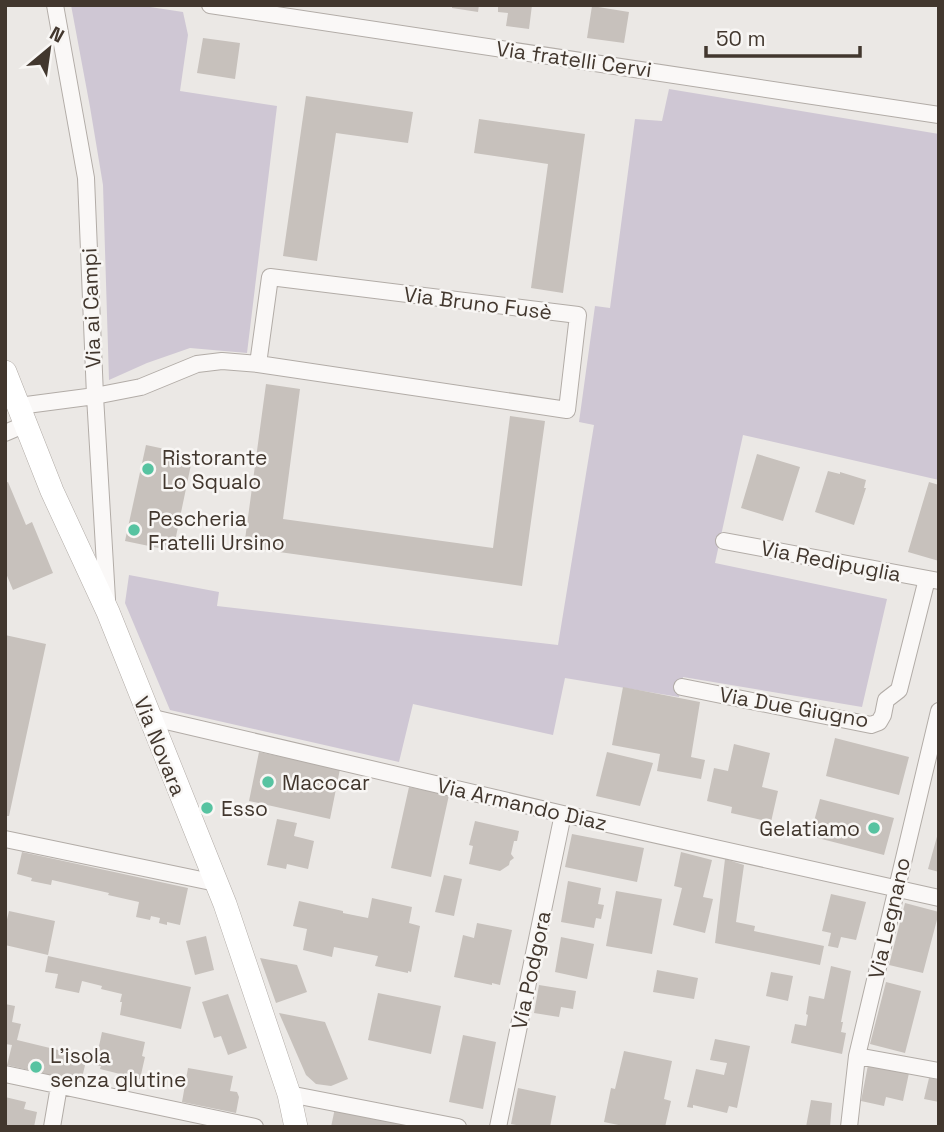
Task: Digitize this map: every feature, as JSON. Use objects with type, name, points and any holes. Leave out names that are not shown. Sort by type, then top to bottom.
[{"type":"street","name":"Via ai Campi","points":[[55,5],[86,178],[108,612]]},
{"type":"street","name":"Via fratelli Cervi","points":[[210,5],[939,115]]},
{"type":"street","name":"Via Bruno Fusè","points":[[17,421],[95,396],[141,387],[197,364],[222,361],[567,410],[578,315],[270,277],[258,364]]},
{"type":"street","name":"Via Novara","points":[[5,372],[17,421],[108,612],[225,904],[289,1094],[296,1127]]},
{"type":"street","name":"Via Redipuglia","points":[[724,541],[933,580]]},
{"type":"street","name":"Via Due Giugno","points":[[682,687],[871,725],[879,722],[886,700],[899,690],[933,580]]},
{"type":"street","name":"Via Legnano","points":[[849,1127],[857,1056],[939,711]]},
{"type":"street","name":"Via Armando Diaz","points":[[149,717],[939,898]]},
{"type":"street","name":"Via Podgora","points":[[498,1127],[563,814]]},
{"type":"street","points":[[5,839],[216,883]]},
{"type":"street","points":[[857,1056],[939,1071]]},
{"type":"street","points":[[5,1074],[255,1127]]},
{"type":"street","points":[[52,1127],[58,1086]]},
{"type":"street","points":[[289,1094],[458,1127]]},
{"type":"shaded area","points":[[71,5],[137,5],[183,12],[188,35],[180,91],[277,106],[247,353],[190,348],[109,380],[103,185]]},
{"type":"shaded area","points":[[669,89],[939,134],[939,480],[743,435],[715,563],[887,599],[862,707],[683,677],[679,697],[565,678],[553,735],[413,704],[399,762],[170,710],[125,603],[129,575],[219,592],[217,606],[558,645],[594,425],[579,422],[595,306],[610,308],[635,119],[662,121]]},
{"type":"building","points":[[452,5],[479,5],[478,12],[452,8]]},
{"type":"building","points":[[498,5],[532,5],[529,29],[506,26],[508,13],[498,12]]},
{"type":"building","points":[[592,6],[629,12],[624,43],[587,38]]},
{"type":"building","points":[[203,38],[240,43],[235,79],[197,73]]},
{"type":"building","points":[[306,96],[413,112],[408,143],[336,133],[317,261],[283,256]]},
{"type":"building","points":[[479,119],[585,134],[563,293],[531,288],[548,164],[474,153]]},
{"type":"building","points":[[266,384],[300,389],[283,519],[493,548],[510,416],[545,421],[522,586],[244,547]]},
{"type":"building","points":[[146,445],[193,455],[173,551],[125,541]]},
{"type":"building","points":[[757,454],[800,467],[783,521],[741,508]]},
{"type":"building","points":[[828,471],[866,480],[854,525],[815,512]]},
{"type":"building","points":[[8,482],[26,525],[32,522],[53,573],[13,590],[5,571],[5,483]]},
{"type":"building","points":[[929,482],[939,485],[939,561],[908,552]]},
{"type":"building","points":[[5,635],[46,644],[9,816],[5,816]]},
{"type":"building","points":[[623,687],[700,702],[691,757],[705,760],[701,779],[657,771],[660,754],[612,745]]},
{"type":"building","points":[[835,738],[909,757],[899,795],[826,776]]},
{"type":"building","points":[[734,744],[770,753],[762,787],[778,791],[771,822],[731,813],[732,807],[707,801],[714,768],[728,771]]},
{"type":"building","points":[[259,752],[340,769],[330,819],[249,801]]},
{"type":"building","points":[[607,752],[653,763],[640,806],[596,796]]},
{"type":"building","points":[[409,787],[449,795],[431,877],[391,868]]},
{"type":"building","points":[[820,799],[894,818],[884,855],[810,836]]},
{"type":"building","points":[[277,819],[297,823],[294,836],[314,841],[308,869],[287,864],[286,869],[267,865]]},
{"type":"building","points":[[475,821],[519,831],[511,854],[514,858],[500,871],[469,864],[473,846],[469,845]]},
{"type":"building","points":[[939,833],[939,872],[928,869]]},
{"type":"building","points":[[572,834],[644,848],[637,882],[565,867]]},
{"type":"building","points":[[22,852],[188,888],[180,925],[159,923],[160,918],[151,916],[150,920],[136,917],[139,902],[108,895],[109,893],[52,880],[51,885],[31,881],[32,878],[17,874]]},
{"type":"building","points":[[681,852],[712,860],[703,897],[713,899],[705,933],[673,925],[682,888],[674,886]]},
{"type":"building","points":[[725,859],[744,865],[736,922],[755,926],[754,931],[824,946],[820,965],[715,943]]},
{"type":"building","points":[[444,875],[462,879],[454,916],[435,912]]},
{"type":"building","points":[[568,881],[601,888],[598,904],[604,905],[601,919],[596,918],[594,928],[561,922]]},
{"type":"building","points":[[616,891],[662,899],[652,954],[606,946]]},
{"type":"building","points":[[831,894],[866,902],[856,940],[841,937],[838,948],[828,946],[831,933],[822,931]]},
{"type":"building","points":[[372,898],[412,907],[409,923],[420,926],[411,972],[375,966],[378,956],[334,947],[332,957],[303,950],[307,929],[293,926],[299,901],[368,918]]},
{"type":"building","points":[[905,903],[939,912],[923,973],[889,965]]},
{"type":"building","points":[[9,911],[55,921],[48,955],[5,945]]},
{"type":"building","points":[[477,923],[512,930],[500,985],[454,977],[463,935],[474,938]]},
{"type":"building","points":[[206,936],[214,970],[195,975],[186,941]]},
{"type":"building","points":[[561,937],[594,944],[587,979],[555,972]]},
{"type":"building","points":[[48,956],[191,987],[181,1029],[120,1015],[122,994],[101,989],[102,986],[82,981],[79,993],[55,988],[58,974],[45,972]]},
{"type":"building","points":[[260,958],[297,965],[307,992],[276,1003]]},
{"type":"building","points":[[831,966],[851,971],[841,1022],[841,1032],[846,1033],[842,1054],[791,1043],[795,1024],[806,1026],[809,996],[824,999]]},
{"type":"building","points":[[657,970],[698,978],[694,999],[653,992]]},
{"type":"building","points":[[771,972],[793,976],[788,1001],[766,996]]},
{"type":"building","points":[[886,982],[921,991],[905,1053],[870,1044]]},
{"type":"building","points":[[539,985],[576,991],[573,1009],[561,1007],[559,1017],[534,1013]]},
{"type":"building","points":[[378,993],[441,1006],[431,1054],[368,1040]]},
{"type":"building","points":[[228,994],[247,1048],[228,1055],[221,1036],[214,1038],[202,1002]]},
{"type":"building","points":[[5,1004],[15,1006],[12,1022],[21,1024],[17,1040],[87,1057],[81,1082],[7,1065],[12,1045],[5,1044]]},
{"type":"building","points":[[279,1013],[325,1022],[348,1079],[331,1086],[316,1084],[306,1075]]},
{"type":"building","points":[[102,1032],[145,1042],[140,1079],[100,1069],[101,1066],[95,1065]]},
{"type":"building","points":[[463,1035],[496,1042],[483,1109],[449,1102]]},
{"type":"building","points":[[715,1039],[750,1046],[737,1108],[729,1106],[727,1113],[693,1105],[693,1108],[687,1107],[696,1069],[724,1075],[727,1063],[710,1060]]},
{"type":"building","points":[[624,1051],[672,1061],[664,1099],[671,1101],[665,1127],[628,1127],[604,1122],[611,1088],[615,1089]]},
{"type":"building","points":[[868,1065],[909,1073],[903,1101],[886,1097],[884,1106],[861,1101]]},
{"type":"building","points":[[188,1068],[233,1076],[230,1091],[237,1092],[239,1097],[236,1113],[182,1102]]},
{"type":"building","points":[[929,1078],[939,1080],[939,1102],[924,1099]]},
{"type":"building","points":[[518,1088],[556,1096],[550,1127],[511,1124]]},
{"type":"building","points":[[5,1097],[26,1102],[24,1109],[37,1112],[34,1127],[5,1127]]},
{"type":"building","points":[[811,1100],[832,1103],[830,1127],[806,1127]]},
{"type":"building","points":[[335,1108],[409,1123],[408,1127],[331,1127]]},
{"type":"place","name":"Ristorante Lo Squalo","points":[[148,469]]},
{"type":"place","name":"Pescheria Fratelli Ursino","points":[[134,530]]},
{"type":"place","name":"Macocar","points":[[268,782]]},
{"type":"place","name":"Esso","points":[[207,808]]},
{"type":"place","name":"Gelatiamo","points":[[874,828]]},
{"type":"place","name":"L'isola senza glutine","points":[[36,1067]]}]
